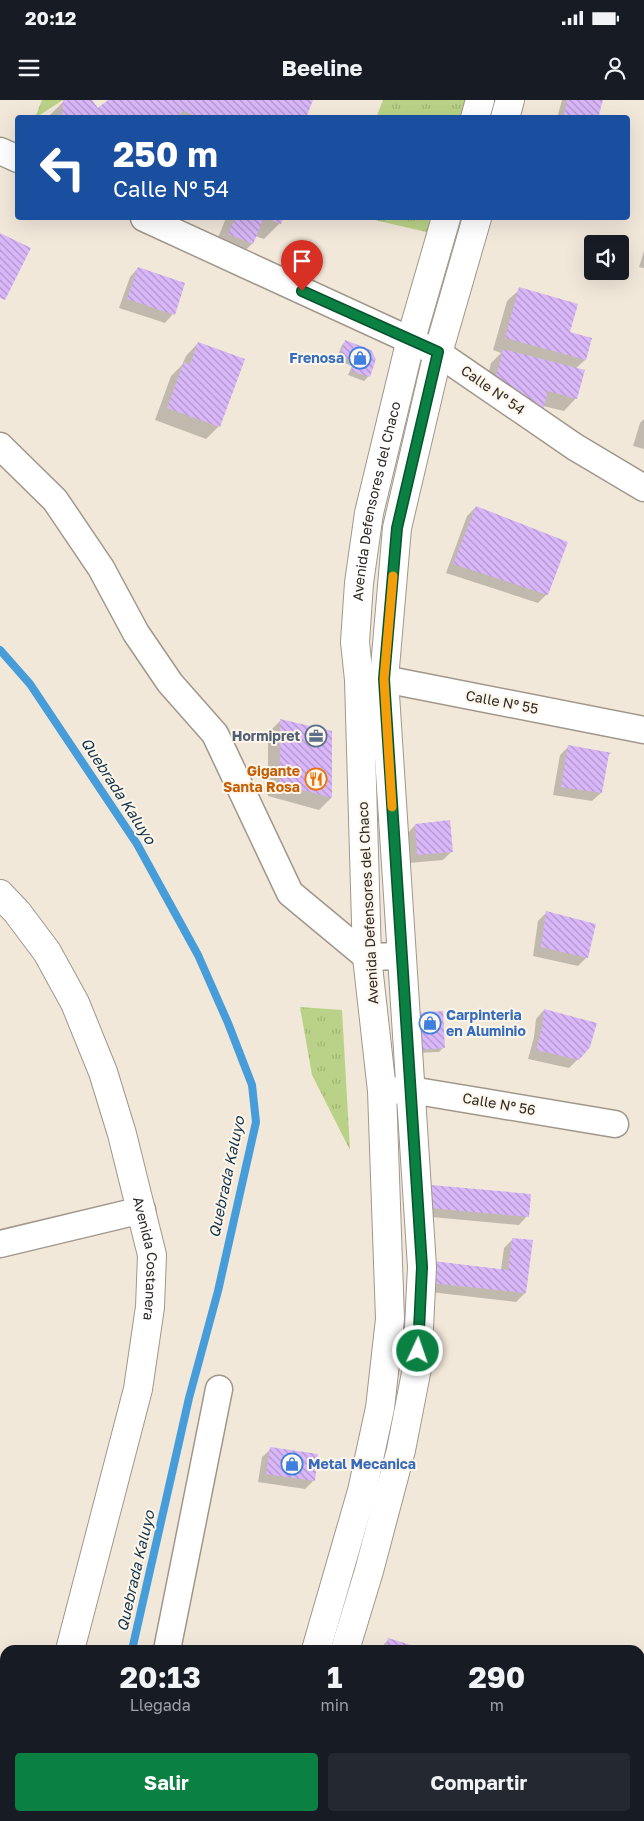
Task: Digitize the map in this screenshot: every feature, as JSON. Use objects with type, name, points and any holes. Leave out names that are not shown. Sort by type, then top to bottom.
[{"type":"main road","points":[[476,115],[480,100]]},
{"type":"main road","points":[[506,115],[510,100]]},
{"type":"main road","name":"Avenida Defensores del Chaco","points":[[317,1645],[362,1491],[380,1408],[390,1318],[382,1091],[368,957],[371,679],[355,642],[359,583],[368,522],[411,339],[445,220]]},
{"type":"main road","points":[[347,1645],[369,1572],[401,1450],[417,1368],[422,1267],[401,956],[371,679],[397,528],[438,352],[476,220]]},
{"type":"main road","name":"Avenida Costanera","points":[[0,894],[17,912],[47,952],[75,1003],[103,1072],[122,1134],[152,1255],[150,1307],[138,1388],[71,1645]]},
{"type":"street","points":[[0,151],[15,158]]},
{"type":"street","name":"Calle Nº 54","points":[[148,220],[438,352],[575,447],[644,488]]},
{"type":"street","points":[[0,446],[56,500],[101,568],[136,633],[170,683],[215,734],[290,893],[368,957],[401,956]]},
{"type":"street","name":"Calle Nº 55","points":[[371,679],[644,730]]},
{"type":"street","name":"Calle Nº 56","points":[[382,1091],[411,1090],[615,1124]]},
{"type":"street","points":[[0,1244],[142,1210]]},
{"type":"street","points":[[168,1645],[219,1389]]},
{"type":"green space","points":[[42,100],[63,100],[40,115],[36,115]]},
{"type":"green space","points":[[383,100],[473,100],[469,115],[377,115]]},
{"type":"green space","points":[[375,220],[438,220],[435,234]]},
{"type":"green space","points":[[300,1007],[342,1010],[350,1150],[312,1075]]},
{"type":"building","points":[[63,100],[92,100],[98,108],[108,100],[313,100],[307,115],[193,115],[184,111],[179,115],[62,115]]},
{"type":"building","points":[[567,100],[603,100],[599,115],[564,115]]},
{"type":"building","points":[[234,220],[263,220],[253,244],[228,234]]},
{"type":"building","points":[[270,220],[282,220],[281,224]]},
{"type":"building","points":[[0,233],[31,248],[5,300],[0,298]]},
{"type":"building","points":[[138,267],[185,283],[175,315],[127,299]]},
{"type":"building","points":[[519,287],[578,304],[570,332],[592,338],[586,360],[505,338]]},
{"type":"building","name":"Frenosa","points":[[345,340],[371,350],[376,359],[370,377],[351,371],[355,362],[340,356]]},
{"type":"building","points":[[198,342],[245,359],[220,427],[167,408],[184,362],[190,365]]},
{"type":"building","points":[[503,349],[585,370],[577,399],[548,391],[542,415],[494,384]]},
{"type":"building","points":[[476,506],[568,542],[548,595],[453,564]]},
{"type":"building","points":[[280,719],[332,731],[332,798],[280,784]]},
{"type":"building","points":[[568,745],[612,753],[609,754],[602,793],[561,787]]},
{"type":"building","points":[[450,820],[453,852],[417,855],[415,824]]},
{"type":"building","points":[[546,911],[596,924],[588,958],[541,947]]},
{"type":"building","points":[[544,1009],[597,1023],[590,1047],[579,1060],[536,1050]]},
{"type":"building","name":"Carpinteria en Aluminio","points":[[443,1011],[445,1048],[418,1050],[416,1013]]},
{"type":"building","points":[[431,1185],[531,1194],[529,1217],[429,1208]]},
{"type":"building","points":[[512,1238],[533,1240],[526,1293],[430,1283],[433,1261],[508,1270]]},
{"type":"building","name":"Metal Mecanica","points":[[270,1447],[318,1454],[315,1481],[266,1474]]},
{"type":"building","points":[[388,1638],[411,1645],[386,1645]]},
{"type":"waterway","name":"Quebrada Kaluyo","points":[[0,650],[30,684],[137,844],[198,955],[228,1023],[252,1085],[256,1122],[218,1291],[189,1398],[133,1645]]},
{"type":"slow traffic","points":[[392,807],[384,679],[393,576]]},
{"type":"place","name":"Frenosa","points":[[360,358]]},
{"type":"place","name":"Hormipret","points":[[316,736]]},
{"type":"place","name":"Gigante Santa Rosa","points":[[316,779]]},
{"type":"place","name":"Carpinteria en Aluminio","points":[[430,1023]]},
{"type":"place","name":"Metal Mecanica","points":[[292,1464]]},
{"type":"route","points":[[302,291],[438,352],[397,528],[384,679],[422,1267],[418,1351]]}]
